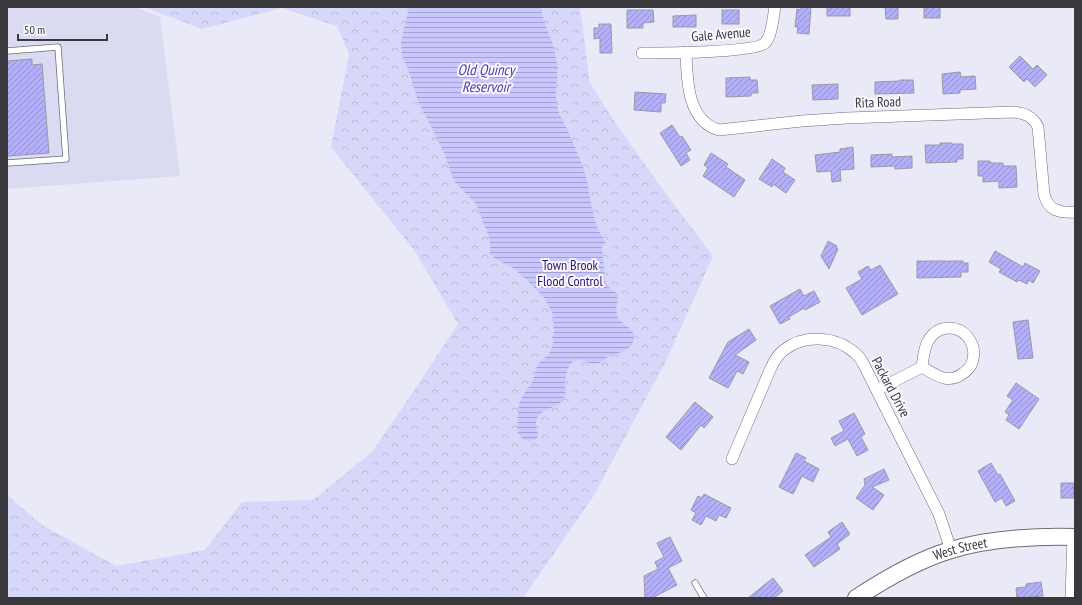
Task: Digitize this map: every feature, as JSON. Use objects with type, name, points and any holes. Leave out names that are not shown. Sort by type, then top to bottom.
[{"type":"street","name":"Gale Avenue","points":[[642,53],[686,52],[760,46],[765,43],[768,38],[775,7]]},
{"type":"street","name":"Rita Road","points":[[686,52],[687,81],[692,103],[704,121],[708,125],[719,130],[802,121],[847,118],[1013,112],[1024,114],[1033,119],[1038,127],[1044,194],[1047,203],[1054,210],[1059,212],[1075,212]]},
{"type":"street","points":[[946,328],[955,329],[964,333],[974,348],[974,359],[970,367],[967,371],[955,378],[944,378],[922,367],[927,341],[937,331],[946,328]]},
{"type":"street","name":"Packard Drive","points":[[732,459],[773,363],[783,351],[796,343],[810,340],[832,340],[845,346],[860,359],[939,514],[951,550]]},
{"type":"street","points":[[877,390],[922,367]]},
{"type":"street","points":[[1071,598],[1074,537]]},
{"type":"street","name":"West Street","points":[[856,598],[896,574],[951,550],[1007,540],[1074,537]]},
{"type":"lane","points":[[7,51],[58,47],[66,158],[7,163]]},
{"type":"lane","points":[[695,584],[704,598]]},
{"type":"shaded area","points":[[12,7],[135,7],[160,17],[180,176],[7,189],[7,9]]},
{"type":"green space","name":"Town Brook Flood Control","points":[[144,7],[580,7],[590,83],[619,128],[658,183],[713,256],[666,361],[593,497],[523,598],[7,598],[7,495],[42,525],[116,566],[205,550],[242,502],[313,500],[372,452],[458,324],[414,250],[331,147],[349,54],[337,26],[282,8],[202,29]]},
{"type":"water","name":"Old Quincy Reservoir","points":[[409,7],[541,7],[555,50],[557,63],[556,99],[560,115],[583,167],[596,224],[606,243],[602,247],[605,282],[610,289],[618,294],[616,310],[617,315],[619,319],[631,330],[634,337],[629,348],[608,357],[599,363],[592,364],[582,360],[577,360],[572,363],[566,374],[566,392],[564,398],[557,405],[539,415],[536,420],[538,437],[530,441],[524,440],[518,434],[517,426],[519,404],[533,380],[537,366],[548,355],[553,345],[554,330],[552,312],[545,299],[527,280],[513,268],[494,258],[490,254],[489,237],[478,209],[475,203],[455,182],[442,148],[418,101],[402,55],[401,42]]},
{"type":"building","points":[[801,7],[811,7],[809,34],[797,33],[798,27],[795,27],[797,9],[801,10]]},
{"type":"building","points":[[827,7],[850,7],[850,16],[827,16]]},
{"type":"building","points":[[885,7],[898,7],[898,19],[886,19]]},
{"type":"building","points":[[924,7],[940,7],[940,18],[924,18]]},
{"type":"building","points":[[627,10],[653,10],[654,22],[643,23],[643,28],[627,28]]},
{"type":"building","points":[[722,10],[739,10],[739,24],[722,24]]},
{"type":"building","points":[[696,15],[696,27],[673,27],[673,16]]},
{"type":"building","points":[[599,24],[611,24],[612,53],[600,53],[600,38],[594,39],[594,28],[599,28]]},
{"type":"building","points":[[1020,56],[1033,69],[1037,65],[1047,75],[1035,87],[1027,79],[1024,82],[1009,67]]},
{"type":"building","points":[[32,59],[32,65],[42,64],[49,153],[7,156],[7,61]]},
{"type":"building","points":[[960,72],[961,77],[975,76],[976,89],[960,90],[960,93],[943,94],[942,74]]},
{"type":"building","points":[[750,77],[750,80],[757,80],[758,93],[751,93],[751,96],[726,97],[726,78]]},
{"type":"building","points":[[913,80],[914,93],[875,94],[875,82]]},
{"type":"building","points":[[838,84],[838,99],[813,100],[812,85]]},
{"type":"building","points":[[635,92],[666,94],[665,103],[661,103],[661,112],[634,110]]},
{"type":"building","points":[[672,125],[680,137],[682,136],[691,150],[686,153],[690,160],[681,166],[660,133]]},
{"type":"building","points":[[940,143],[963,144],[963,159],[957,159],[957,162],[926,163],[925,145],[940,145]]},
{"type":"building","points":[[853,147],[854,169],[840,170],[841,181],[832,182],[831,171],[817,172],[815,155],[840,152],[840,149]]},
{"type":"building","points":[[711,153],[728,164],[726,167],[745,180],[734,197],[703,176],[708,168],[704,165]]},
{"type":"building","points":[[892,154],[892,157],[912,156],[912,168],[895,169],[895,166],[871,167],[871,155]]},
{"type":"building","points":[[772,159],[785,168],[783,172],[795,180],[786,193],[773,184],[772,187],[759,179]]},
{"type":"building","points":[[978,161],[1003,163],[1003,166],[1016,166],[1017,187],[999,188],[999,181],[983,182],[983,176],[978,176]]},
{"type":"building","points":[[828,241],[837,246],[836,248],[838,249],[829,269],[821,256]]},
{"type":"building","points":[[995,251],[1023,267],[1025,263],[1040,271],[1033,283],[1029,280],[1027,284],[1019,280],[1017,282],[999,272],[1001,269],[989,262]]},
{"type":"building","points":[[917,261],[963,261],[963,263],[968,263],[968,272],[961,272],[961,277],[917,278]]},
{"type":"building","points":[[880,265],[898,294],[862,315],[846,288],[862,279],[858,272],[868,266],[871,270]]},
{"type":"building","points":[[800,289],[804,296],[814,291],[820,302],[805,310],[804,308],[789,317],[790,319],[780,324],[770,306]]},
{"type":"building","points":[[1028,320],[1033,358],[1018,359],[1013,322]]},
{"type":"building","points":[[749,329],[756,340],[735,355],[749,362],[743,374],[737,371],[728,388],[709,378],[728,342]]},
{"type":"building","points":[[1016,383],[1039,399],[1019,429],[1006,420],[1009,415],[1005,412],[1013,400],[1007,396]]},
{"type":"building","points":[[695,402],[713,417],[704,428],[701,425],[681,450],[666,437]]},
{"type":"building","points":[[854,413],[865,434],[861,437],[868,450],[857,456],[848,439],[835,446],[831,438],[844,431],[839,421]]},
{"type":"building","points":[[796,453],[806,458],[804,461],[819,469],[813,482],[802,476],[793,494],[779,487]]},
{"type":"building","points":[[991,463],[998,475],[1000,474],[1015,501],[1006,506],[1002,498],[995,502],[978,471]]},
{"type":"building","points":[[884,469],[889,480],[872,487],[884,495],[873,510],[856,498],[865,485],[864,479]]},
{"type":"building","points":[[1061,483],[1074,483],[1074,498],[1061,498]]},
{"type":"building","points":[[704,494],[731,508],[726,518],[719,515],[716,521],[706,516],[701,525],[692,520],[696,513],[691,510],[698,496],[702,498]]},
{"type":"building","points":[[842,522],[850,534],[837,544],[840,549],[814,567],[805,555],[831,537],[828,532]]},
{"type":"building","points":[[670,537],[682,561],[668,568],[677,585],[652,598],[645,598],[644,576],[658,569],[655,562],[664,557],[657,543]]},
{"type":"building","points":[[773,578],[783,591],[774,598],[748,598]]},
{"type":"building","points":[[1041,582],[1043,596],[1017,598],[1016,588],[1026,587],[1026,584]]}]
